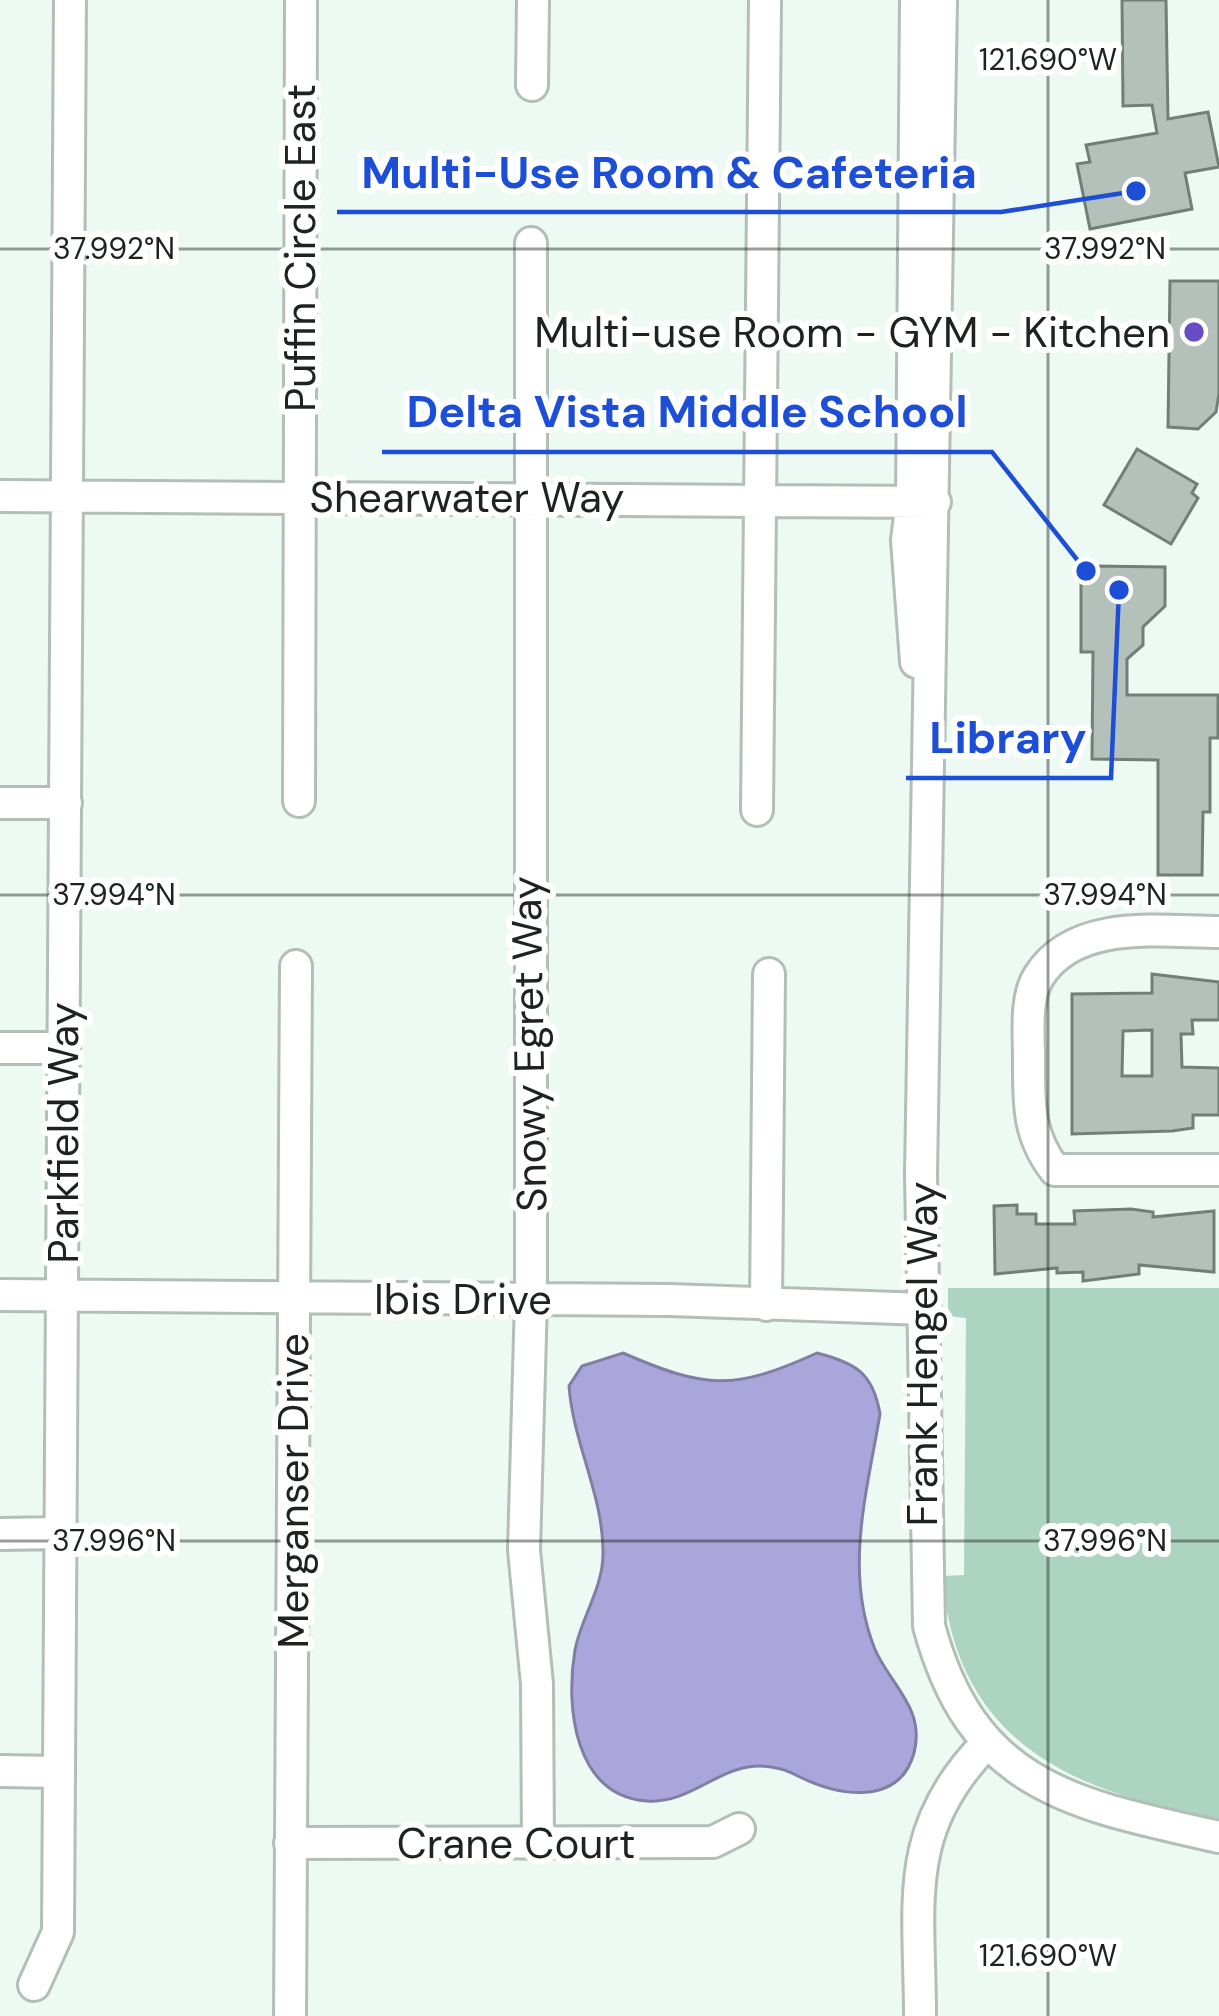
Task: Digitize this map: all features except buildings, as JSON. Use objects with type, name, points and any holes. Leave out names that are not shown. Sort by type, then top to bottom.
[{"type":"street","name":"Parkfield Way","points":[[34,1985],[58,1932],[70,0]]},
{"type":"street","name":"Puffin Circle East","points":[[299,801],[301,0]]},
{"type":"street","points":[[532,85],[533,0]]},
{"type":"street","points":[[757,809],[765,0]]},
{"type":"street","name":"Frank Hengel Way","points":[[916,0],[923,501],[933,680],[926,695],[921,1174],[928,1626],[939,1666],[987,1744],[1042,1788],[1091,1808],[1219,1837]]},
{"type":"street","name":"Frank Hengel Way","points":[[923,501],[941,0]]},
{"type":"street","name":"Snowy Egret Way","points":[[531,243],[531,1299],[524,1550],[537,1684],[538,1843]]},
{"type":"street","name":"Shearwater Way","points":[[0,496],[923,501]]},
{"type":"street","points":[[0,802],[65,803]]},
{"type":"street","points":[[1219,932],[1107,932],[1059,958],[1038,976],[1029,1014],[1029,1092],[1034,1143],[1055,1170],[1219,1170]]},
{"type":"street","name":"Merganser Drive","points":[[290,2016],[296,966]]},
{"type":"street","points":[[766,1305],[769,974]]},
{"type":"street","points":[[0,1048],[64,1048]]},
{"type":"street","name":"Ibis Drive","points":[[0,1295],[531,1299],[925,1309]]},
{"type":"street","points":[[0,1534],[60,1533]]},
{"type":"street","points":[[920,2016],[920,1869],[926,1838],[949,1784],[987,1744]]},
{"type":"street","points":[[0,1772],[59,1772]]},
{"type":"street","name":"Crane Court","points":[[290,1843],[713,1842],[739,1829]]},
{"type":"green space","points":[[948,1288],[1219,1288],[1219,1820],[1115,1793],[1070,1774],[1030,1750],[997,1719],[971,1681],[952,1633],[942,1576],[964,1575],[966,1318],[948,1316]]},
{"type":"shaded area","points":[[623,1353],[677,1374],[720,1381],[763,1374],[817,1353],[852,1366],[867,1379],[880,1414],[864,1502],[860,1589],[874,1647],[915,1722],[914,1753],[895,1782],[881,1789],[848,1792],[776,1768],[755,1766],[667,1800],[647,1801],[623,1795],[590,1766],[574,1722],[572,1673],[578,1638],[599,1579],[602,1533],[569,1386],[582,1366]]},
{"type":"place","name":"Multi-Use Room & Cafeteria","points":[[1136,191]]},
{"type":"place","name":"Multi-use Room - GYM - Kitchen","points":[[1194,332]]},
{"type":"place","name":"Delta Vista Middle School","points":[[1086,571]]},
{"type":"place","name":"Library","points":[[1119,590]]}]
